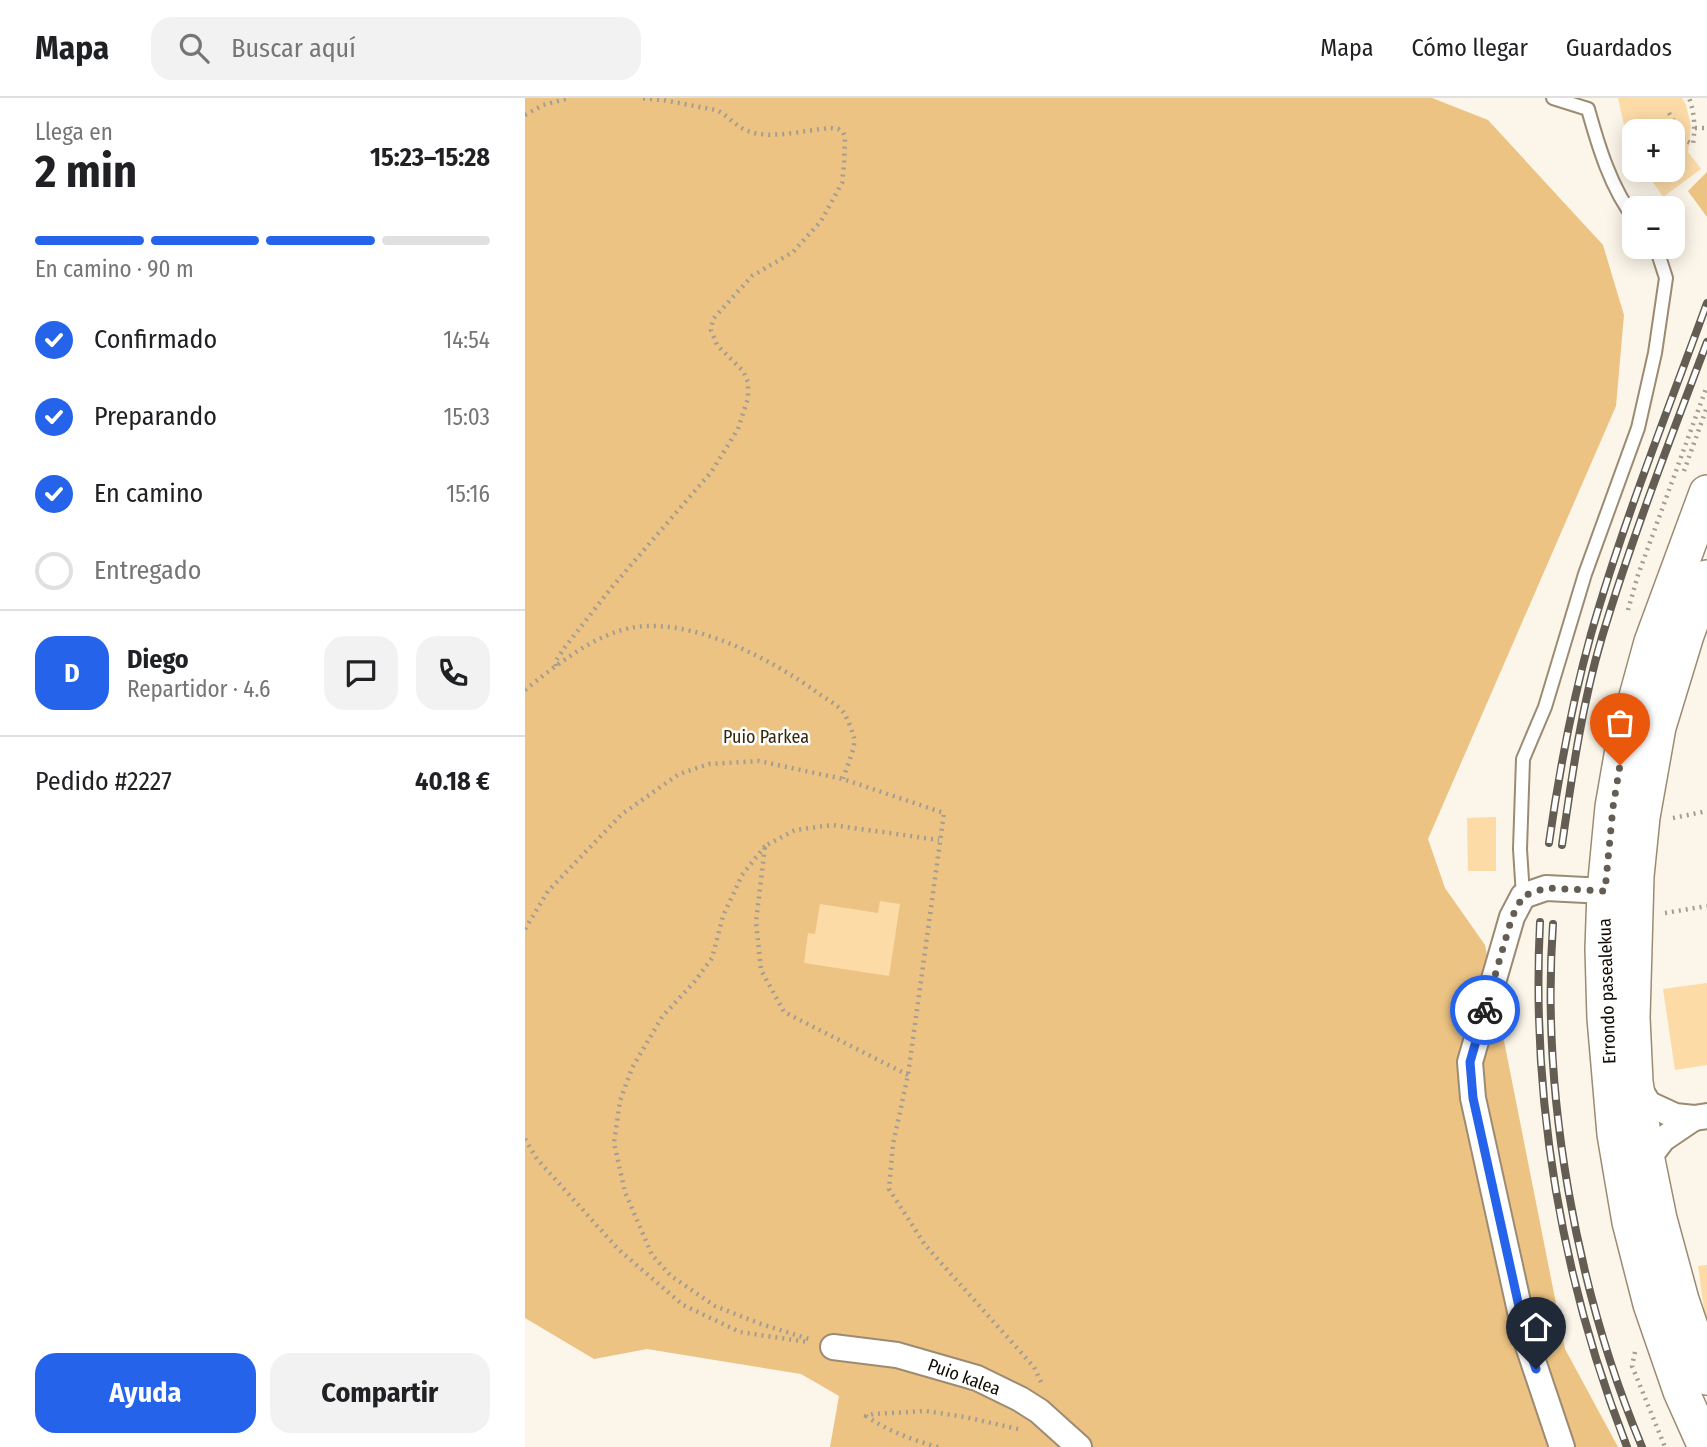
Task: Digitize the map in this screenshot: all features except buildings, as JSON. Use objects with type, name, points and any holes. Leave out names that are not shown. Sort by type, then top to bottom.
[{"type":"main road","name":"Errondo pasealekua","points":[[1706,1447],[1681,1391],[1651,1304],[1630,1222],[1615,1135],[1605,1018],[1603,948],[1613,807],[1624,744],[1652,642],[1707,493]]},
{"type":"main road","name":"Errondo pasealekua","points":[[1707,578],[1696,633],[1658,727],[1642,817],[1636,876],[1632,1018],[1635,1082],[1659,1219],[1681,1300],[1707,1377]]},
{"type":"street","points":[[1665,607],[1696,633]]},
{"type":"street","points":[[1562,1447],[1527,1343],[1473,1098],[1470,1062],[1512,917],[1523,896],[1546,888],[1605,891],[1636,876]]},
{"type":"street","points":[[1635,1082],[1649,1104],[1675,1116],[1700,1117]]},
{"type":"street","points":[[1647,1160],[1663,1139],[1700,1117]]},
{"type":"street","name":"Puio kalea","points":[[833,1347],[897,1354],[977,1378],[1039,1411],[1079,1447]]},
{"type":"lane","points":[[1553,98],[1588,108],[1598,146],[1622,200]]},
{"type":"lane","points":[[1523,896],[1520,849],[1523,760],[1545,707],[1585,574],[1638,428],[1655,353],[1667,278],[1660,259]]},
{"type":"path","points":[[525,115],[544,105],[570,98]]},
{"type":"path","points":[[556,666],[555,662],[565,647],[612,587],[712,471],[738,429],[748,398],[748,382],[743,372],[717,345],[711,330],[713,319],[752,276],[793,252],[821,221],[842,183],[846,147],[843,132],[838,129],[762,135],[747,131],[716,110],[640,98]]},
{"type":"path","points":[[1669,113],[1684,140],[1693,144],[1695,128],[1689,98]]},
{"type":"path","points":[[1695,128],[1707,128]]},
{"type":"path","points":[[525,690],[556,666],[609,634],[656,624],[687,630],[733,644],[794,676],[843,711],[855,741],[843,779]]},
{"type":"path","points":[[525,929],[548,891],[622,814],[679,774],[709,764],[759,761],[843,779],[944,814],[908,1075],[893,1144],[889,1189],[925,1245],[1034,1367],[1046,1391]]},
{"type":"path","points":[[1669,818],[1707,811]]},
{"type":"path","points":[[833,1347],[715,1306],[671,1276],[652,1255],[625,1192],[614,1143],[620,1101],[632,1068],[662,1017],[712,958],[723,916],[742,875],[765,846],[795,830],[832,825],[939,840]]},
{"type":"path","points":[[765,846],[756,922],[761,970],[784,1012],[908,1075]]},
{"type":"path","points":[[1665,925],[1664,913],[1707,906]]},
{"type":"path","points":[[525,1139],[537,1159],[618,1249],[683,1305],[740,1332],[833,1347]]},
{"type":"path","points":[[937,1447],[881,1427],[866,1416],[873,1413],[926,1411],[1019,1429]]},
{"type":"green space","name":"Puio Parkea","points":[[525,98],[1432,98],[1488,120],[1603,245],[1624,315],[1616,406],[1428,839],[1445,888],[1485,945],[1565,1349],[1618,1447],[830,1447],[839,1396],[801,1374],[647,1349],[594,1359],[525,1318]]},
{"type":"green space","points":[[1707,172],[1707,217],[1688,191]]},
{"type":"railway","points":[[1549,843],[1567,738],[1591,634],[1631,509],[1707,303]]},
{"type":"railway","points":[[1562,845],[1583,714],[1602,637],[1665,452],[1707,342]]},
{"type":"railway","points":[[1540,922],[1538,989],[1541,1056],[1546,1123],[1556,1189],[1585,1320],[1627,1447]]},
{"type":"railway","points":[[1553,924],[1553,1055],[1558,1123],[1568,1190],[1599,1323],[1642,1447]]},
{"type":"way so far","points":[[1485,1010],[1512,917],[1523,896],[1546,888],[1605,891],[1620,765]]},
{"type":"route","points":[[1485,1010],[1470,1062],[1473,1098],[1527,1343],[1536,1369]]}]
